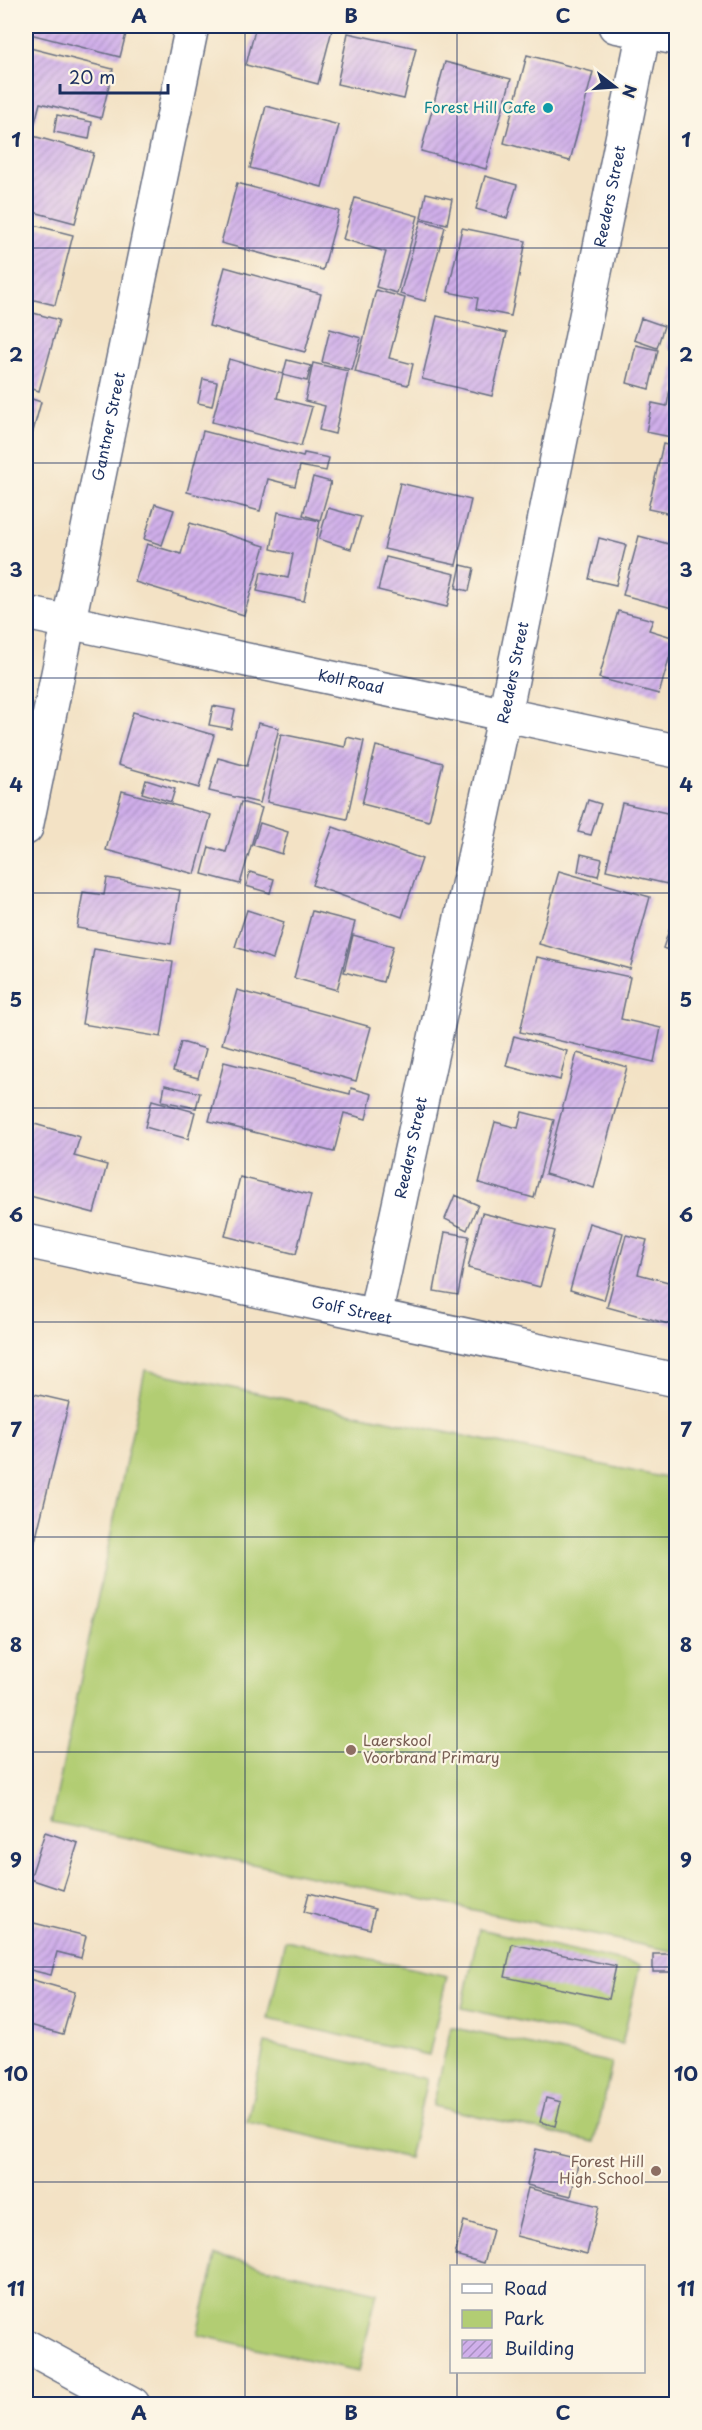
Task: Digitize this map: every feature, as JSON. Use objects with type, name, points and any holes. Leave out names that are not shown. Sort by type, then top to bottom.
[{"type":"street","name":"Gantner Street","points":[[26,828],[192,26]]},
{"type":"street","points":[[635,27],[676,38]]},
{"type":"street","name":"Reeders Street","points":[[375,1316],[506,714],[635,27]]},
{"type":"street","name":"Koll Road","points":[[26,613],[676,751]]},
{"type":"street","name":"Golf Street","points":[[26,1241],[676,1380]]},
{"type":"street","points":[[26,2346],[133,2404]]},
{"type":"green space","points":[[145,1370],[676,1480],[676,1952],[51,1822]]},
{"type":"green space","points":[[479,1929],[640,1965],[622,2044],[462,2008]]},
{"type":"green space","points":[[285,1940],[447,1976],[429,2055],[268,2019]]},
{"type":"green space","points":[[451,2027],[612,2063],[595,2142],[433,2106]]},
{"type":"green space","points":[[265,2043],[427,2079],[409,2158],[247,2122]]},
{"type":"green space","points":[[216,2256],[377,2292],[359,2371],[198,2335]]},
{"type":"building","points":[[26,26],[128,26],[120,57],[26,33]]},
{"type":"building","points":[[256,26],[333,26],[318,84],[246,65]]},
{"type":"building","points":[[348,33],[416,48],[404,99],[337,84]]},
{"type":"building","points":[[26,47],[113,69],[101,118],[40,103],[34,126],[26,124]]},
{"type":"building","name":"Forest Hill Cafe","points":[[527,55],[593,72],[570,161],[504,143]]},
{"type":"building","points":[[445,62],[511,79],[486,169],[421,151]]},
{"type":"building","points":[[266,106],[339,125],[322,187],[250,168]]},
{"type":"building","points":[[57,115],[92,122],[89,139],[54,132]]},
{"type":"building","points":[[26,134],[94,153],[75,223],[26,210]]},
{"type":"building","points":[[485,176],[517,185],[507,218],[476,209]]},
{"type":"building","points":[[237,183],[339,211],[323,270],[221,243]]},
{"type":"building","points":[[426,193],[452,199],[447,224],[421,218]]},
{"type":"building","points":[[355,198],[418,216],[397,293],[376,287],[386,252],[343,239]]},
{"type":"building","points":[[421,220],[445,227],[425,301],[400,294]]},
{"type":"building","points":[[26,223],[73,235],[55,305],[26,298]]},
{"type":"building","points":[[462,228],[526,241],[511,316],[476,309],[478,298],[448,292]]},
{"type":"building","points":[[225,267],[321,294],[305,352],[209,326]]},
{"type":"building","points":[[376,290],[405,298],[389,358],[413,364],[408,385],[355,372]]},
{"type":"building","points":[[676,296],[676,350],[667,348]]},
{"type":"building","points":[[26,311],[59,320],[39,391],[26,387]]},
{"type":"building","points":[[437,316],[507,333],[492,396],[422,379]]},
{"type":"building","points":[[641,318],[664,326],[657,348],[634,340]]},
{"type":"building","points":[[330,329],[361,338],[352,370],[322,362]]},
{"type":"building","points":[[636,345],[658,350],[649,389],[627,383]]},
{"type":"building","points":[[229,359],[283,374],[277,398],[312,407],[301,446],[212,422]]},
{"type":"building","points":[[287,360],[311,366],[307,381],[283,375]]},
{"type":"building","points":[[675,360],[676,438],[646,432],[652,403],[667,406]]},
{"type":"building","points":[[313,363],[348,371],[335,434],[319,430],[325,406],[305,401]]},
{"type":"building","points":[[203,379],[217,382],[212,406],[198,403]]},
{"type":"building","points":[[26,397],[41,402],[26,457]]},
{"type":"building","points":[[203,431],[303,457],[304,453],[329,458],[326,471],[300,466],[295,486],[268,479],[260,511],[187,492]]},
{"type":"building","points":[[663,444],[676,447],[676,515],[648,509]]},
{"type":"building","points":[[313,477],[331,482],[320,520],[303,515]]},
{"type":"building","points":[[400,483],[471,500],[456,565],[384,549]]},
{"type":"building","points":[[155,504],[174,510],[162,545],[144,539]]},
{"type":"building","points":[[328,508],[361,517],[351,549],[319,539]]},
{"type":"building","points":[[278,512],[320,521],[304,601],[257,591],[261,572],[288,578],[293,554],[271,549]]},
{"type":"building","points":[[190,523],[265,546],[244,615],[135,582],[147,544],[181,554]]},
{"type":"building","points":[[639,536],[676,546],[676,609],[623,595]]},
{"type":"building","points":[[599,538],[626,545],[616,585],[589,579]]},
{"type":"building","points":[[386,557],[455,574],[447,607],[378,590]]},
{"type":"building","points":[[461,565],[474,568],[469,591],[456,588]]},
{"type":"building","points":[[618,611],[653,620],[649,630],[675,638],[659,694],[599,678]]},
{"type":"building","points":[[213,706],[235,710],[231,729],[209,725]]},
{"type":"building","points":[[133,712],[214,735],[199,788],[118,765]]},
{"type":"building","points":[[258,723],[279,728],[260,803],[209,791],[218,758],[247,766]]},
{"type":"building","points":[[281,734],[345,747],[347,737],[364,741],[347,819],[267,802]]},
{"type":"building","points":[[376,746],[443,763],[429,821],[362,804]]},
{"type":"building","points":[[146,780],[175,789],[171,802],[142,793]]},
{"type":"building","points":[[122,791],[211,815],[195,874],[106,850]]},
{"type":"building","points":[[588,800],[601,804],[591,835],[578,832]]},
{"type":"building","points":[[241,802],[262,808],[240,884],[202,874],[209,847],[226,852]]},
{"type":"building","points":[[622,803],[676,815],[676,886],[606,870]]},
{"type":"building","points":[[260,823],[288,832],[282,854],[253,845]]},
{"type":"building","points":[[333,827],[422,859],[402,917],[312,885]]},
{"type":"building","points":[[581,854],[602,859],[598,876],[578,871]]},
{"type":"building","points":[[559,871],[650,897],[630,969],[539,944]]},
{"type":"building","points":[[250,872],[274,879],[270,893],[246,886]]},
{"type":"building","points":[[107,878],[180,890],[171,944],[77,928],[83,892],[104,895]]},
{"type":"building","points":[[247,910],[284,922],[273,959],[235,947]]},
{"type":"building","points":[[676,910],[676,953],[663,948]]},
{"type":"building","points":[[312,911],[355,922],[337,990],[294,978]]},
{"type":"building","points":[[353,935],[393,946],[383,982],[344,972]]},
{"type":"building","points":[[94,949],[173,962],[161,1037],[82,1024]]},
{"type":"building","points":[[537,957],[630,977],[621,1019],[661,1028],[654,1062],[520,1032]]},
{"type":"building","points":[[237,990],[371,1027],[356,1081],[222,1044]]},
{"type":"building","points":[[514,1036],[567,1051],[560,1080],[506,1066]]},
{"type":"building","points":[[181,1042],[206,1049],[198,1078],[173,1071]]},
{"type":"building","points":[[577,1053],[627,1067],[594,1188],[545,1174]]},
{"type":"building","points":[[224,1062],[350,1094],[351,1088],[372,1094],[366,1119],[344,1113],[334,1152],[209,1121]]},
{"type":"building","points":[[165,1085],[200,1093],[196,1108],[162,1101]]},
{"type":"building","points":[[152,1100],[195,1112],[188,1139],[145,1127]]},
{"type":"building","points":[[522,1112],[554,1120],[534,1198],[479,1183],[495,1122],[518,1128]]},
{"type":"building","points":[[31,1123],[80,1137],[74,1156],[107,1165],[94,1213],[26,1195],[26,1142]]},
{"type":"building","points":[[240,1177],[311,1195],[296,1254],[225,1236]]},
{"type":"building","points":[[455,1195],[478,1205],[467,1230],[445,1219]]},
{"type":"building","points":[[482,1213],[555,1231],[540,1287],[468,1268]]},
{"type":"building","points":[[589,1223],[623,1233],[604,1300],[570,1290]]},
{"type":"building","points":[[445,1232],[469,1236],[458,1295],[434,1291]]},
{"type":"building","points":[[626,1235],[647,1240],[638,1274],[676,1284],[676,1326],[607,1307]]},
{"type":"building","points":[[26,1392],[69,1402],[26,1578]]},
{"type":"building","points":[[45,1832],[78,1843],[63,1890],[30,1879]]},
{"type":"building","points":[[309,1893],[375,1909],[370,1929],[304,1912]]},
{"type":"building","points":[[26,1921],[86,1936],[81,1958],[57,1952],[51,1975],[26,1969]]},
{"type":"building","points":[[512,1944],[616,1966],[609,1999],[505,1977]]},
{"type":"building","points":[[653,1954],[672,1954],[672,1972],[653,1972]]},
{"type":"building","points":[[26,1978],[75,1992],[63,2034],[26,2024]]},
{"type":"building","points":[[546,2098],[561,2102],[555,2126],[540,2122]]},
{"type":"building","points":[[536,2149],[579,2159],[571,2196],[527,2185]]},
{"type":"building","points":[[528,2188],[599,2206],[587,2254],[516,2236]]},
{"type":"building","points":[[464,2221],[493,2230],[484,2263],[455,2255]]},
{"type":"place","name":"Forest Hill Cafe","points":[[548,108]]},
{"type":"place","name":"Laerskool Voorbrand Primary","points":[[351,1750]]},
{"type":"place","name":"Forest Hill High School","points":[[656,2171]]}]
